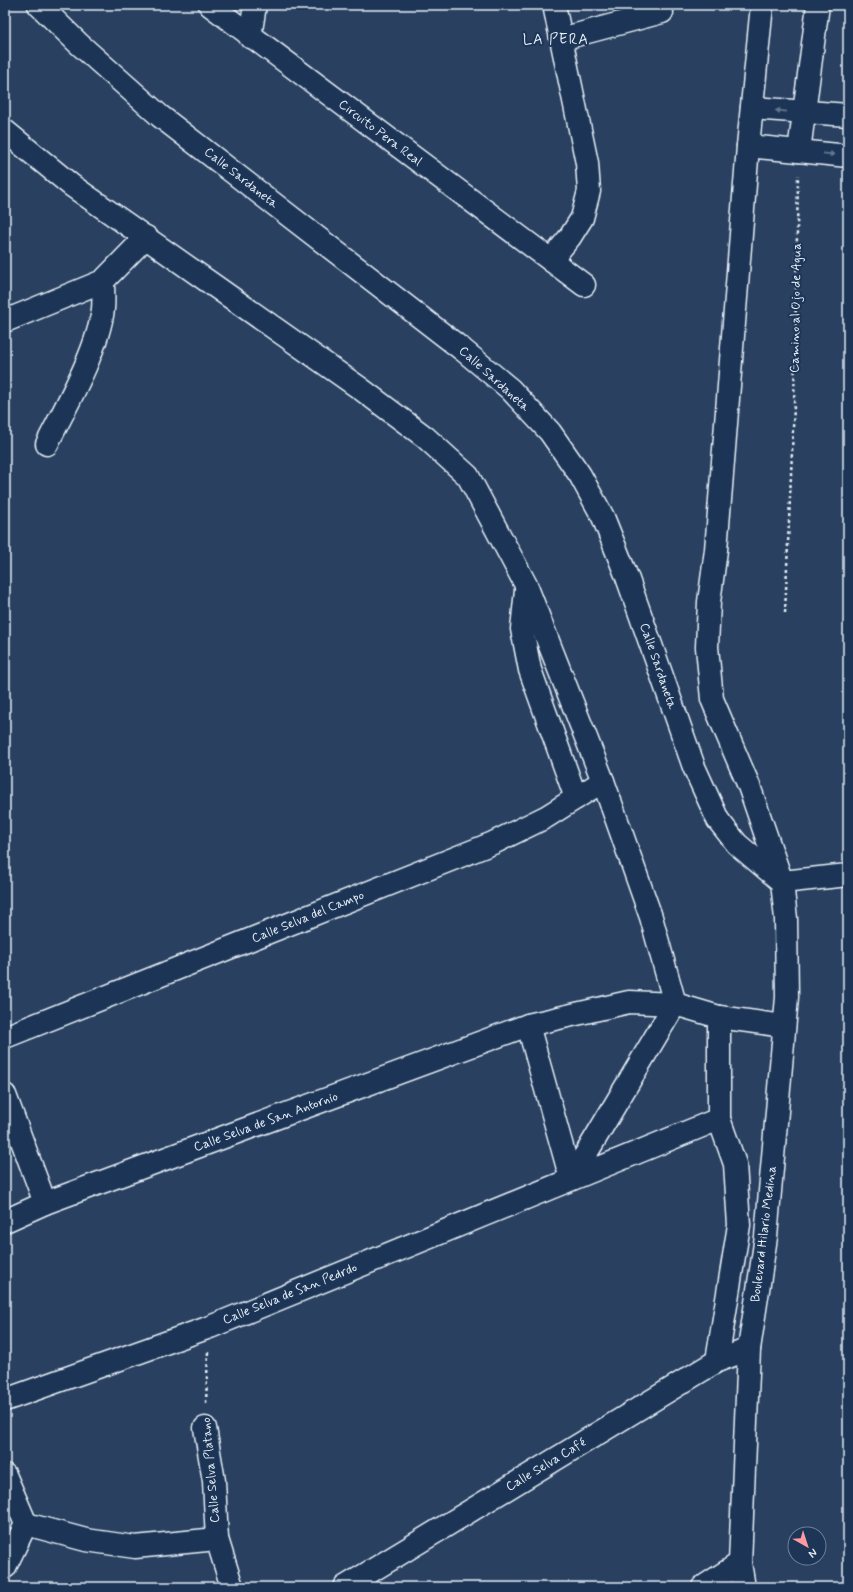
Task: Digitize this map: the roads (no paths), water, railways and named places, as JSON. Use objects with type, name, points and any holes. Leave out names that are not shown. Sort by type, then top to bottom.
[{"type":"street","name":"Calle Sardaneta","points":[[39,5],[78,43],[160,116],[469,355],[510,389],[550,432],[580,475],[603,517],[627,577],[694,767],[718,820],[737,844],[782,882]]},
{"type":"street","name":"Circuito Pera Real","points":[[210,5],[250,37],[584,285]]},
{"type":"street","points":[[250,37],[255,5]]},
{"type":"street","points":[[551,260],[570,237],[582,218],[589,191],[587,163],[554,5]]},
{"type":"street","name":"Boulevard Hilario Medina","points":[[744,1587],[740,1563],[749,1349],[766,1237],[784,1026],[788,997],[786,919],[782,882],[749,786],[712,698],[707,647],[748,146],[762,5]]},
{"type":"street","points":[[798,151],[818,5]]},
{"type":"street","points":[[561,39],[662,12]]},
{"type":"street","points":[[752,108],[803,113],[848,115]]},
{"type":"street","points":[[5,131],[72,185],[367,393],[426,437],[468,476],[526,585],[603,781],[651,917],[675,1004],[571,1179]]},
{"type":"street","points":[[748,146],[848,156]]},
{"type":"street","points":[[5,321],[104,281],[146,237]]},
{"type":"street","points":[[47,444],[77,383],[96,337],[103,309],[104,281]]},
{"type":"street","points":[[526,585],[522,629],[530,670],[576,798]]},
{"type":"street","name":"Calle Selva del Campo","points":[[5,1037],[494,843],[546,817],[603,781]]},
{"type":"street","points":[[782,882],[848,875]]},
{"type":"street","name":"Calle Selva de San Antornio","points":[[5,1221],[45,1203],[528,1025],[629,1002],[675,1004],[720,1017],[784,1026]]},
{"type":"street","points":[[717,1361],[739,1225],[735,1164],[718,1119],[720,1017]]},
{"type":"street","points":[[528,1025],[571,1179]]},
{"type":"street","points":[[5,1095],[45,1203]]},
{"type":"street","name":"Calle Selva de San Pedrdo","points":[[5,1400],[210,1327],[718,1119]]},
{"type":"street","name":"Calle Selva Café","points":[[345,1587],[717,1361],[749,1349]]},
{"type":"street","name":"Calle Selva Platano","points":[[205,1428],[214,1481],[217,1539],[232,1587]]},
{"type":"street","points":[[5,1475],[26,1524],[5,1567]]},
{"type":"street","points":[[26,1524],[86,1540],[135,1547],[217,1539]]},
{"type":"street","points":[[703,1587],[740,1563]]},
{"type":"district","name":"LA PERA","points":[[556,40]]}]
